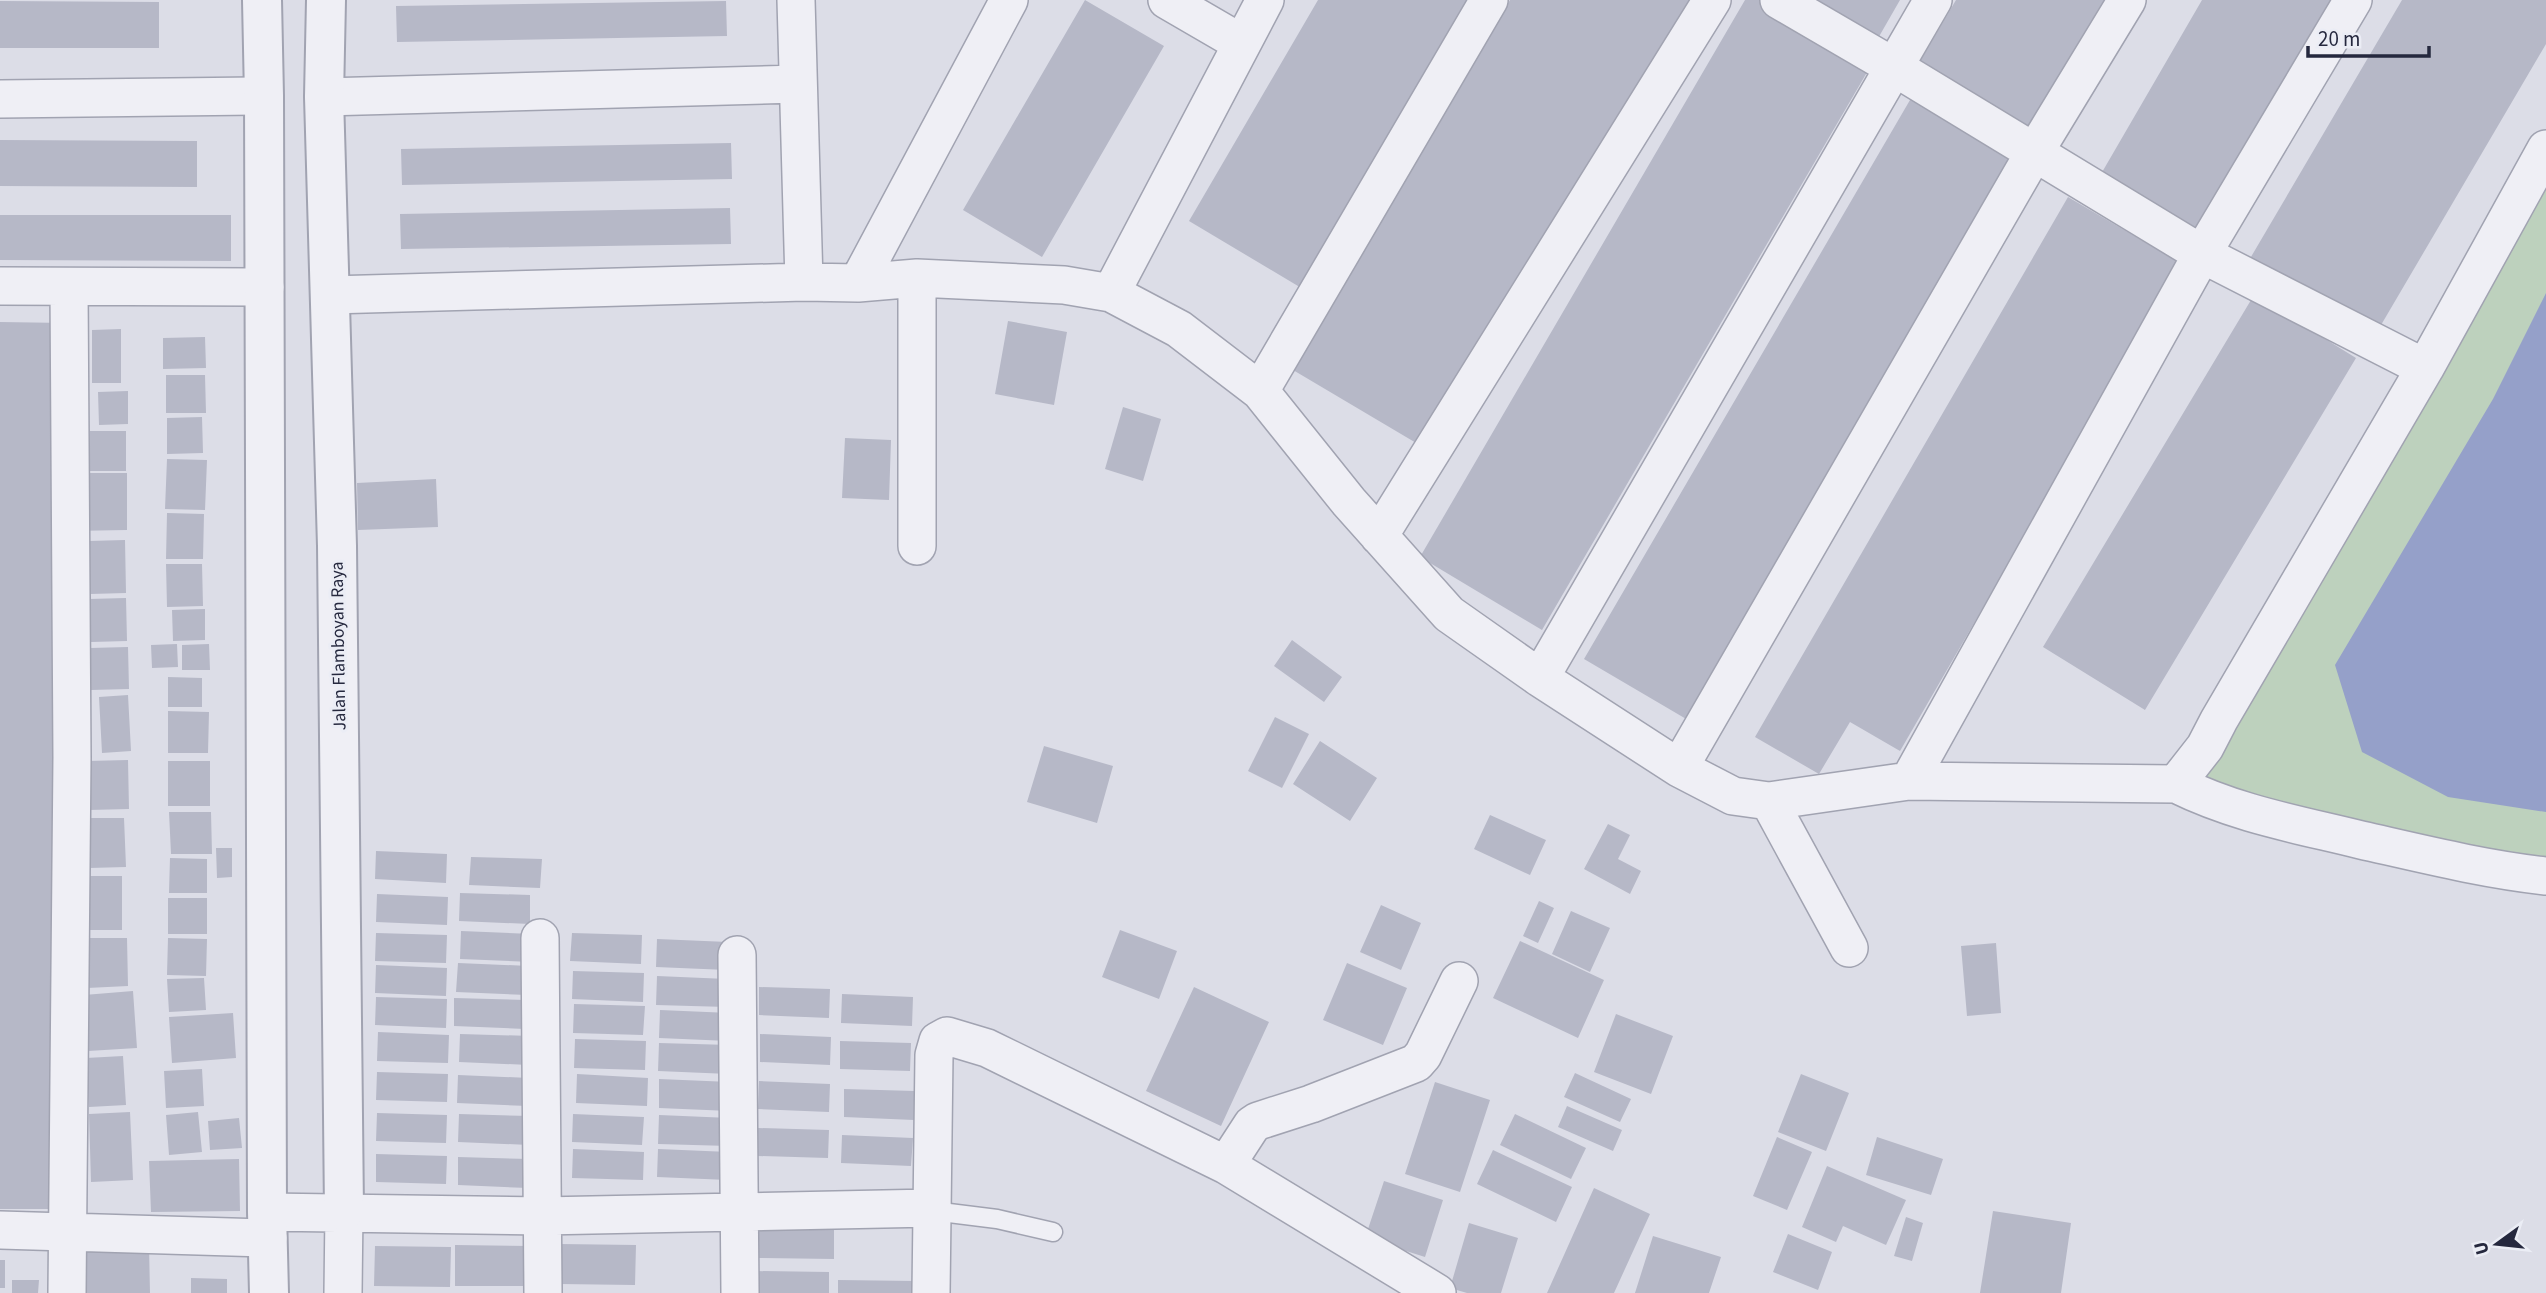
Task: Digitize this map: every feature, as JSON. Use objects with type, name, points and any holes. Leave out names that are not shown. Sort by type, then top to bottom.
[{"type":"street","points":[[262,0],[269,1293]]},
{"type":"street","name":"Jalan Flamboyan Raya","points":[[326,0],[324,97],[337,546],[343,1293]]},
{"type":"street","points":[[796,0],[804,282]]},
{"type":"street","points":[[858,283],[1009,0]]},
{"type":"street","points":[[1167,0],[1241,43]]},
{"type":"street","points":[[1111,293],[1265,0]]},
{"type":"street","points":[[1260,390],[1489,0]]},
{"type":"street","points":[[1379,536],[1712,0]]},
{"type":"street","points":[[1779,0],[2202,254],[2426,368]]},
{"type":"street","points":[[1540,678],[1933,0]]},
{"type":"street","points":[[1679,768],[2034,153],[2127,0]]},
{"type":"street","points":[[1909,781],[2202,254],[2353,0]]},
{"type":"street","points":[[324,97],[797,84]]},
{"type":"street","points":[[0,99],[264,96]]},
{"type":"street","points":[[2176,784],[2205,747],[2426,368],[2546,149]]},
{"type":"street","points":[[917,546],[918,278]]},
{"type":"street","points":[[330,295],[804,282],[858,283],[918,278],[1065,285],[1111,293],[1179,329],[1260,390],[1379,536],[1450,614],[1540,678],[1679,768],[1733,796],[1769,802],[1909,781],[2176,784],[2212,802],[2262,817],[2495,871],[2546,876]]},
{"type":"street","points":[[0,286],[265,287]]},
{"type":"street","points":[[67,1293],[72,757],[69,287]]},
{"type":"street","points":[[1769,802],[1849,948]]},
{"type":"street","points":[[540,938],[543,1293]]},
{"type":"street","points":[[737,955],[740,1293]]},
{"type":"street","points":[[1226,1165],[1252,1125],[1258,1121],[1311,1104],[1416,1063],[1423,1055],[1459,981]]},
{"type":"street","points":[[931,1293],[934,1055],[938,1041],[947,1036],[987,1048],[1226,1165],[1437,1293]]},
{"type":"street","points":[[0,1230],[268,1225],[344,1211],[543,1216],[932,1208]]},
{"type":"lane","points":[[932,1208],[1053,1232]]},
{"type":"green space","points":[[2546,149],[2546,876],[2176,784]]},
{"type":"water","points":[[2546,293],[2546,812],[2448,797],[2362,752],[2335,665],[2493,399]]},
{"type":"building","points":[[1085,0],[1164,46],[1042,257],[963,210]]},
{"type":"building","points":[[1318,0],[1472,0],[1303,289],[1189,221]]},
{"type":"building","points":[[1510,0],[1691,0],[1428,450],[1293,370]]},
{"type":"building","points":[[1745,0],[1767,0],[1873,62],[1542,630],[1420,557]]},
{"type":"building","points":[[1794,0],[1900,0],[1873,47]]},
{"type":"building","points":[[1956,0],[2117,0],[2036,139],[1916,68]]},
{"type":"building","points":[[2202,0],[2336,0],[2201,233],[2101,174]]},
{"type":"building","points":[[2402,0],[2546,0],[2546,44],[2374,337],[2248,262]]},
{"type":"building","points":[[0,1],[159,2],[159,48],[0,48]]},
{"type":"building","points":[[726,1],[727,36],[397,42],[396,6]]},
{"type":"building","points":[[1917,88],[2027,152],[1693,723],[1584,659]]},
{"type":"building","points":[[0,140],[197,141],[197,187],[0,186]]},
{"type":"building","points":[[731,143],[732,179],[402,185],[401,149]]},
{"type":"building","points":[[2068,197],[2182,264],[1900,751],[1850,722],[1819,774],[1755,737]]},
{"type":"building","points":[[730,208],[731,244],[401,249],[400,214]]},
{"type":"building","points":[[0,215],[231,215],[231,261],[0,260]]},
{"type":"building","points":[[2254,295],[2356,358],[2145,710],[2043,647]]},
{"type":"building","points":[[1008,321],[1067,332],[1054,405],[995,394]]},
{"type":"building","points":[[0,322],[66,323],[62,1209],[0,1209]]},
{"type":"building","points":[[121,329],[121,383],[92,383],[92,330]]},
{"type":"building","points":[[205,337],[206,368],[163,369],[163,338]]},
{"type":"building","points":[[166,375],[205,375],[206,413],[166,413]]},
{"type":"building","points":[[128,391],[128,424],[99,425],[98,392]]},
{"type":"building","points":[[1123,407],[1161,419],[1143,481],[1105,469]]},
{"type":"building","points":[[202,417],[203,453],[167,454],[167,418]]},
{"type":"building","points":[[90,431],[126,431],[126,471],[90,471]]},
{"type":"building","points":[[845,438],[891,440],[889,500],[842,498]]},
{"type":"building","points":[[167,459],[207,460],[205,510],[165,509]]},
{"type":"building","points":[[71,473],[127,473],[127,530],[71,531]]},
{"type":"building","points":[[436,479],[438,527],[358,530],[357,483]]},
{"type":"building","points":[[167,513],[204,514],[203,559],[166,559]]},
{"type":"building","points":[[125,540],[126,593],[90,594],[89,541]]},
{"type":"building","points":[[166,564],[202,564],[203,606],[167,607]]},
{"type":"building","points":[[126,598],[127,641],[91,642],[89,599]]},
{"type":"building","points":[[205,609],[205,640],[173,641],[172,610]]},
{"type":"building","points":[[1292,640],[1342,677],[1324,702],[1274,666]]},
{"type":"building","points":[[177,644],[178,667],[152,668],[151,645]]},
{"type":"building","points":[[209,644],[210,670],[182,670],[182,645]]},
{"type":"building","points":[[128,647],[129,689],[91,690],[90,648]]},
{"type":"building","points":[[168,677],[202,678],[202,707],[168,707]]},
{"type":"building","points":[[128,695],[131,751],[102,753],[99,697]]},
{"type":"building","points":[[168,711],[209,712],[208,753],[168,753]]},
{"type":"building","points":[[1275,717],[1309,734],[1282,788],[1248,771]]},
{"type":"building","points":[[1320,741],[1377,778],[1350,821],[1293,784]]},
{"type":"building","points":[[1044,746],[1113,766],[1097,823],[1027,802]]},
{"type":"building","points":[[128,760],[129,809],[89,810],[88,761]]},
{"type":"building","points":[[168,761],[210,761],[210,806],[168,806]]},
{"type":"building","points":[[169,812],[211,812],[212,854],[171,854]]},
{"type":"building","points":[[1490,815],[1546,840],[1530,875],[1474,849]]},
{"type":"building","points":[[88,818],[124,818],[126,867],[89,868]]},
{"type":"building","points":[[1608,824],[1630,835],[1618,859],[1641,871],[1630,894],[1584,869]]},
{"type":"building","points":[[216,848],[232,848],[232,877],[217,878]]},
{"type":"building","points":[[376,851],[447,854],[446,883],[375,879]]},
{"type":"building","points":[[471,857],[542,859],[540,888],[469,885]]},
{"type":"building","points":[[170,858],[207,859],[207,893],[169,893]]},
{"type":"building","points":[[88,876],[122,876],[122,930],[88,930]]},
{"type":"building","points":[[460,893],[530,895],[530,924],[459,921]]},
{"type":"building","points":[[377,894],[448,897],[447,925],[376,922]]},
{"type":"building","points":[[168,898],[207,898],[207,934],[168,934]]},
{"type":"building","points":[[1539,901],[1554,908],[1538,943],[1523,936]]},
{"type":"building","points":[[1381,905],[1421,923],[1401,970],[1360,952]]},
{"type":"building","points":[[1571,911],[1610,928],[1590,972],[1552,954]]},
{"type":"building","points":[[1120,930],[1177,951],[1159,999],[1102,977]]},
{"type":"building","points":[[461,931],[532,934],[531,962],[460,959]]},
{"type":"building","points":[[376,933],[447,935],[446,963],[375,961]]},
{"type":"building","points":[[572,933],[642,935],[641,964],[570,961]]},
{"type":"building","points":[[86,938],[127,938],[128,986],[87,988]]},
{"type":"building","points":[[168,938],[207,939],[206,976],[167,975]]},
{"type":"building","points":[[657,939],[728,942],[727,970],[656,967]]},
{"type":"building","points":[[1520,941],[1604,980],[1578,1038],[1493,998]]},
{"type":"building","points":[[1996,943],[2001,1013],[1967,1016],[1961,946]]},
{"type":"building","points":[[458,963],[529,966],[527,995],[456,992]]},
{"type":"building","points":[[1347,963],[1407,988],[1383,1045],[1323,1020]]},
{"type":"building","points":[[376,965],[447,968],[446,996],[375,993]]},
{"type":"building","points":[[573,971],[644,973],[643,1002],[572,999]]},
{"type":"building","points":[[657,976],[727,979],[727,1007],[656,1005]]},
{"type":"building","points":[[204,978],[206,1010],[169,1012],[167,979]]},
{"type":"building","points":[[759,987],[830,989],[829,1018],[759,1015]]},
{"type":"building","points":[[1194,987],[1269,1022],[1221,1126],[1146,1091]]},
{"type":"building","points":[[133,991],[137,1048],[88,1051],[84,995]]},
{"type":"building","points":[[842,994],[913,997],[912,1026],[841,1023]]},
{"type":"building","points":[[376,997],[447,999],[446,1028],[375,1025]]},
{"type":"building","points":[[454,998],[525,1000],[525,1029],[454,1026]]},
{"type":"building","points":[[574,1004],[645,1006],[643,1035],[573,1033]]},
{"type":"building","points":[[660,1010],[730,1013],[729,1041],[659,1038]]},
{"type":"building","points":[[233,1013],[236,1058],[172,1063],[169,1017]]},
{"type":"building","points":[[1616,1014],[1673,1036],[1651,1094],[1594,1072]]},
{"type":"building","points":[[378,1032],[449,1035],[448,1063],[377,1061]]},
{"type":"building","points":[[460,1034],[531,1036],[529,1065],[459,1062]]},
{"type":"building","points":[[760,1034],[831,1037],[830,1065],[760,1062]]},
{"type":"building","points":[[575,1039],[646,1041],[645,1070],[574,1068]]},
{"type":"building","points":[[840,1041],[911,1043],[910,1071],[840,1069]]},
{"type":"building","points":[[659,1043],[730,1045],[729,1074],[658,1071]]},
{"type":"building","points":[[123,1056],[126,1105],[89,1107],[86,1058]]},
{"type":"building","points":[[202,1069],[204,1106],[166,1108],[164,1071]]},
{"type":"building","points":[[377,1072],[448,1074],[447,1102],[376,1100]]},
{"type":"building","points":[[1575,1073],[1631,1099],[1620,1122],[1564,1097]]},
{"type":"building","points":[[577,1074],[648,1078],[647,1106],[576,1103]]},
{"type":"building","points":[[1801,1074],[1849,1093],[1826,1151],[1778,1132]]},
{"type":"building","points":[[458,1075],[529,1078],[528,1106],[457,1103]]},
{"type":"building","points":[[659,1079],[730,1082],[730,1111],[659,1108]]},
{"type":"building","points":[[759,1081],[830,1084],[829,1112],[758,1109]]},
{"type":"building","points":[[1435,1082],[1490,1100],[1460,1192],[1405,1174]]},
{"type":"building","points":[[844,1089],[915,1091],[914,1120],[844,1117]]},
{"type":"building","points":[[1567,1106],[1622,1130],[1613,1151],[1558,1127]]},
{"type":"building","points":[[130,1112],[133,1180],[91,1182],[89,1114]]},
{"type":"building","points":[[198,1112],[202,1152],[169,1155],[166,1115]]},
{"type":"building","points":[[377,1113],[447,1115],[446,1143],[376,1141]]},
{"type":"building","points":[[459,1114],[530,1116],[529,1145],[458,1142]]},
{"type":"building","points":[[573,1114],[644,1117],[642,1145],[572,1142]]},
{"type":"building","points":[[1515,1114],[1586,1148],[1571,1179],[1500,1145]]},
{"type":"building","points":[[659,1115],[730,1118],[729,1146],[658,1144]]},
{"type":"building","points":[[239,1118],[242,1148],[210,1150],[208,1121]]},
{"type":"building","points":[[758,1128],[829,1130],[828,1158],[758,1156]]},
{"type":"building","points":[[842,1135],[913,1138],[911,1166],[841,1163]]},
{"type":"building","points":[[1777,1137],[1812,1152],[1787,1210],[1753,1196]]},
{"type":"building","points":[[1877,1137],[1943,1159],[1931,1195],[1866,1175]]},
{"type":"building","points":[[573,1149],[644,1152],[643,1180],[572,1178]]},
{"type":"building","points":[[658,1149],[729,1152],[728,1180],[657,1177]]},
{"type":"building","points":[[1493,1150],[1572,1187],[1556,1222],[1477,1184]]},
{"type":"building","points":[[376,1154],[447,1156],[446,1184],[376,1182]]},
{"type":"building","points":[[458,1157],[529,1159],[528,1188],[458,1185]]},
{"type":"building","points":[[239,1159],[240,1211],[151,1212],[149,1161]]},
{"type":"building","points":[[1827,1166],[1906,1200],[1886,1245],[1843,1226],[1836,1242],[1802,1227]]},
{"type":"building","points":[[1384,1181],[1443,1200],[1425,1257],[1365,1238]]},
{"type":"building","points":[[1594,1188],[1650,1214],[1614,1293],[1547,1293]]},
{"type":"building","points":[[1993,1211],[2071,1223],[2061,1293],[1980,1293]]},
{"type":"building","points":[[1906,1217],[1923,1223],[1912,1261],[1894,1256]]},
{"type":"building","points":[[758,1218],[834,1219],[834,1259],[758,1258]]},
{"type":"building","points":[[1469,1223],[1518,1238],[1501,1293],[1467,1293],[1450,1288]]},
{"type":"building","points":[[1788,1234],[1832,1252],[1818,1290],[1773,1272]]},
{"type":"building","points":[[1653,1236],[1721,1257],[1709,1293],[1635,1293]]},
{"type":"building","points":[[560,1244],[636,1245],[635,1285],[560,1284]]},
{"type":"building","points":[[149,1245],[150,1293],[73,1293],[72,1246]]},
{"type":"building","points":[[455,1245],[531,1246],[530,1286],[455,1286]]},
{"type":"building","points":[[375,1246],[451,1247],[450,1287],[374,1286]]},
{"type":"building","points":[[0,1260],[5,1260],[5,1288],[0,1288]]},
{"type":"building","points":[[753,1271],[829,1272],[829,1293],[753,1293]]},
{"type":"building","points":[[191,1278],[227,1279],[227,1293],[191,1293]]},
{"type":"building","points":[[12,1280],[39,1280],[38,1293],[12,1293]]},
{"type":"building","points":[[838,1280],[915,1281],[914,1293],[838,1293]]}]
